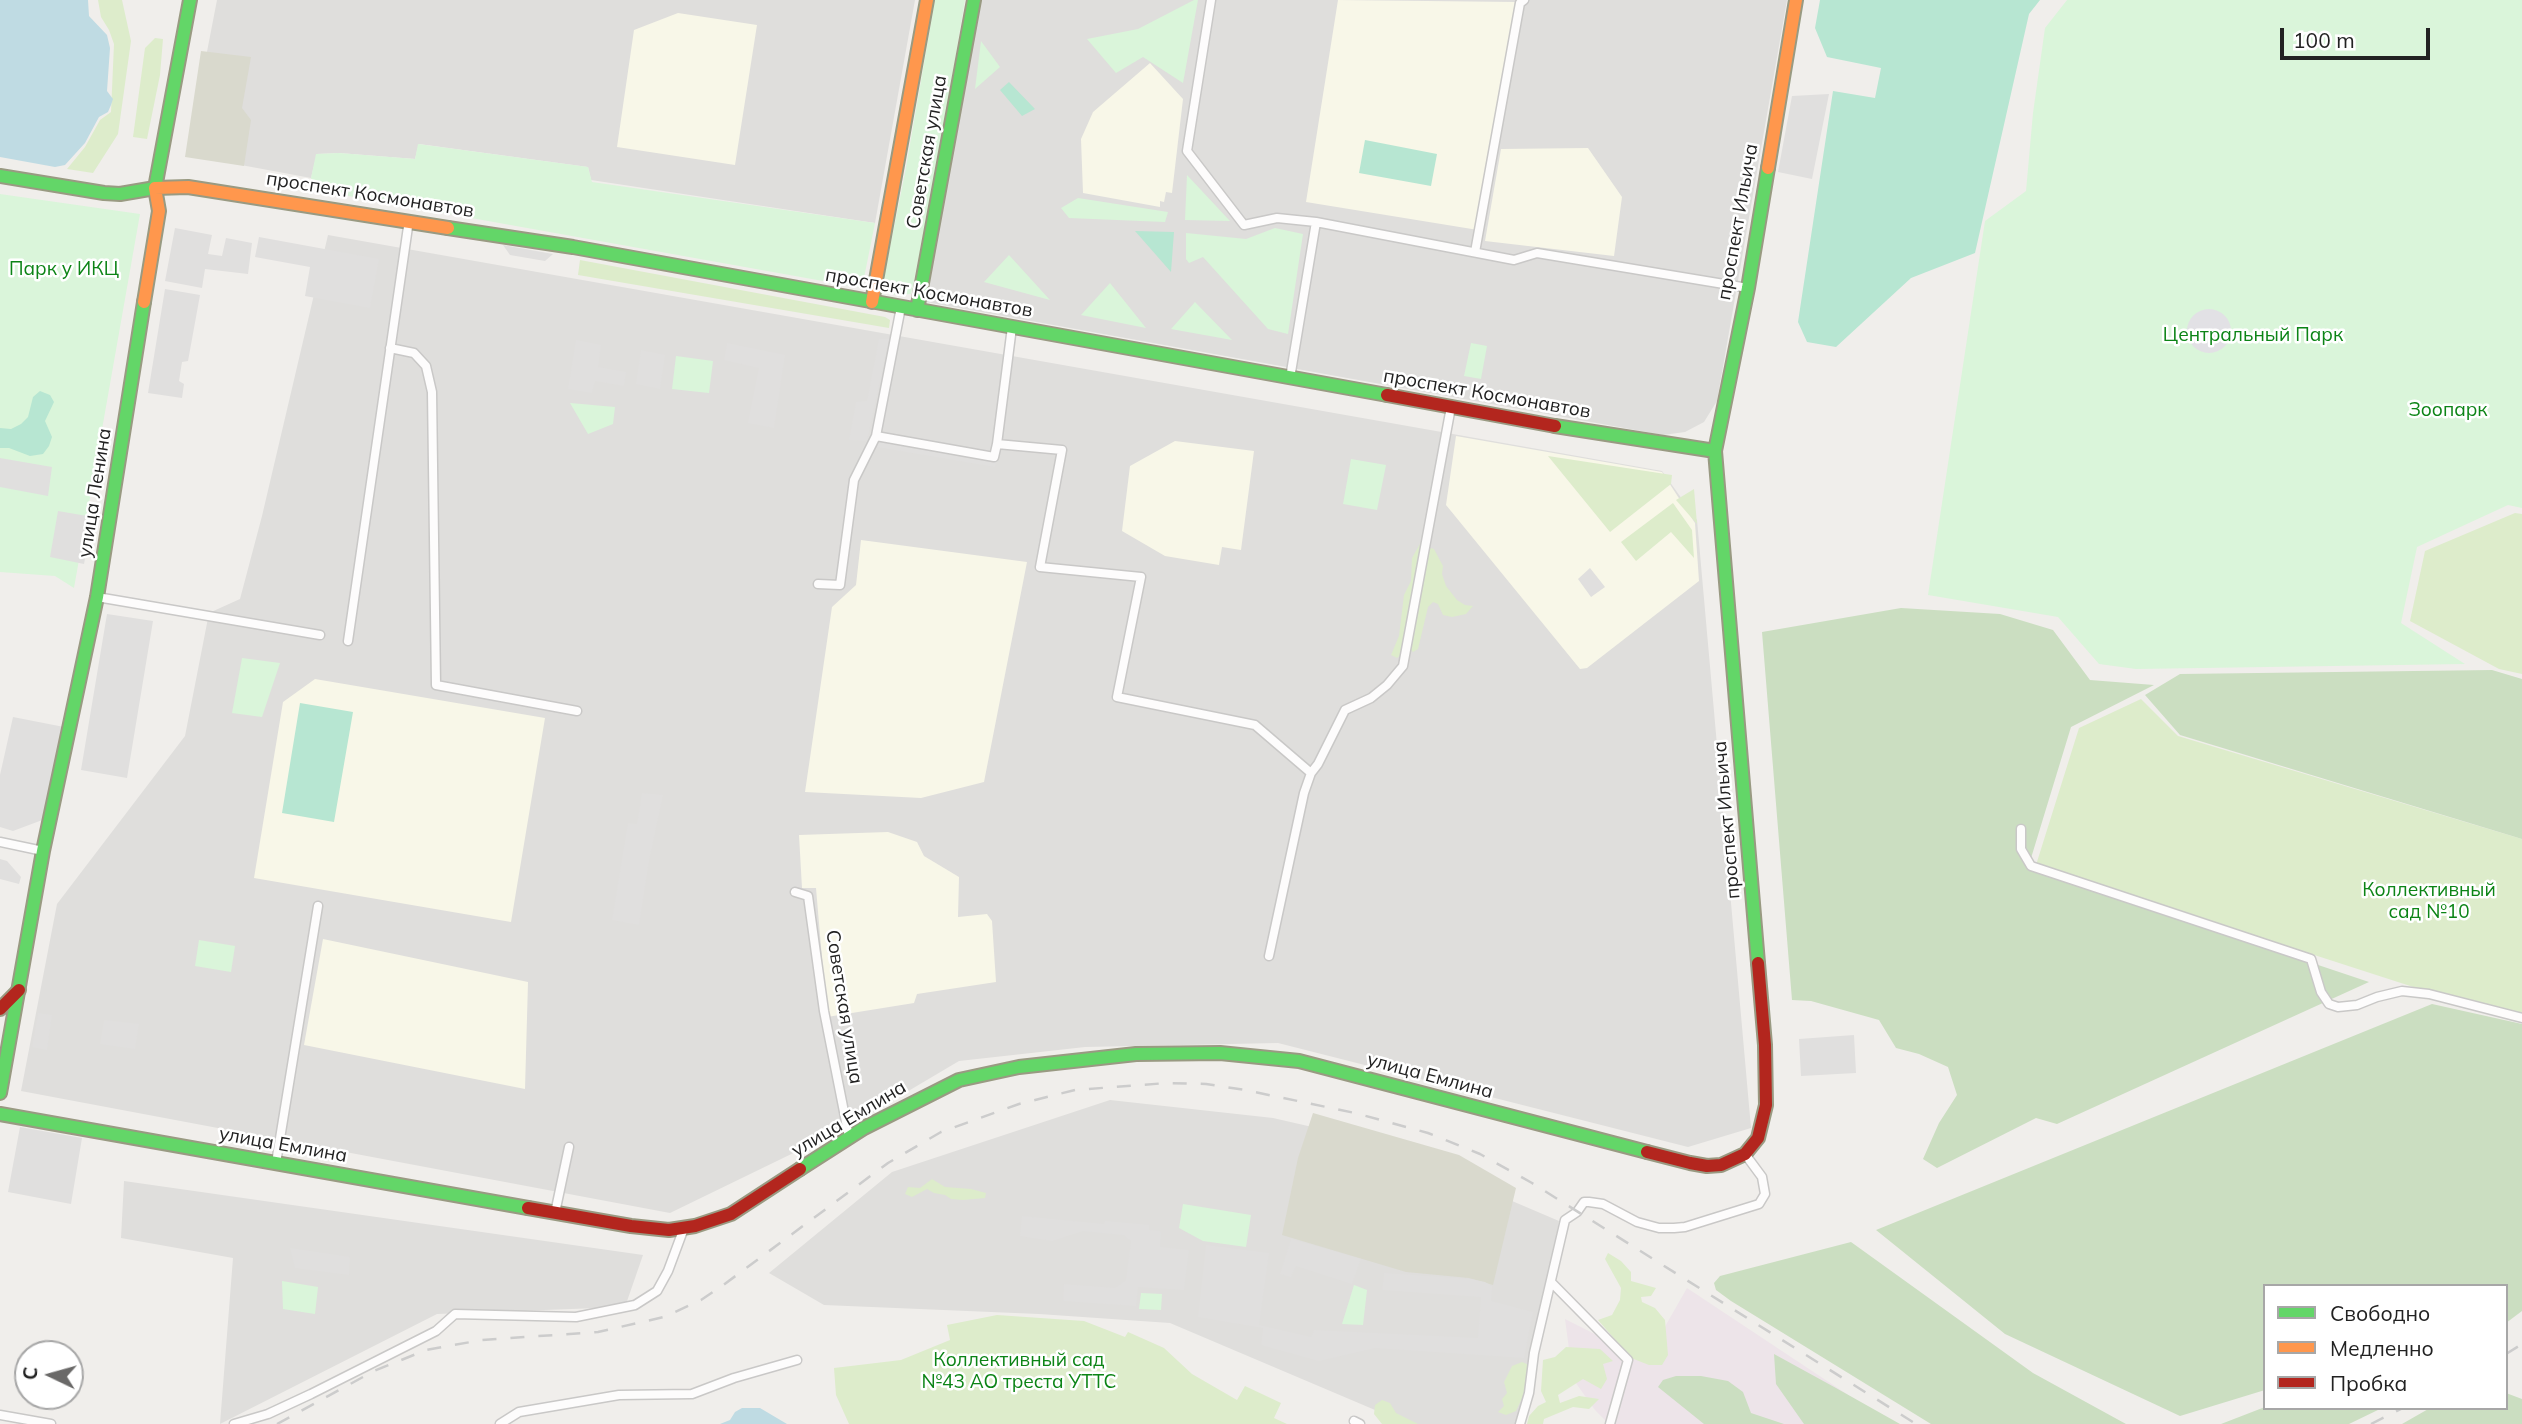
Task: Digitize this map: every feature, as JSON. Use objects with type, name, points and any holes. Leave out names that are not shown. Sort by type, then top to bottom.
[{"type":"street","name":"улица Ленина","points":[[0,1093],[43,851],[97,597],[159,211],[155,188],[190,0]]},
{"type":"street","name":"Советская улица","points":[[872,302],[927,0]]},
{"type":"street","name":"Советская улица","points":[[917,310],[974,0]]},
{"type":"street","points":[[1212,0],[1187,151],[1244,225],[1277,218],[1316,222],[1514,260],[1537,253],[1748,288]]},
{"type":"street","points":[[1475,252],[1520,4],[1524,0]]},
{"type":"street","name":"проспект Ильича","points":[[1745,1154],[1758,1138],[1764,1119],[1765,1045],[1715,451],[1748,288],[1796,0]]},
{"type":"street","name":"проспект Космонавтов","points":[[0,176],[120,194],[155,188],[188,187],[409,220],[1617,437],[1715,451]]},
{"type":"street","points":[[348,642],[409,220]]},
{"type":"street","points":[[1290,378],[1316,222]]},
{"type":"street","points":[[817,584],[840,585],[854,480],[876,436],[901,307]]},
{"type":"street","points":[[876,436],[994,457],[1012,327]]},
{"type":"street","points":[[390,348],[414,353],[426,366],[432,392],[436,685],[577,711]]},
{"type":"street","points":[[1269,957],[1304,793],[1311,773],[1345,710],[1371,698],[1387,685],[1403,666],[1451,407]]},
{"type":"street","points":[[997,444],[1062,450],[1040,567],[1141,577],[1117,697],[1255,725],[1311,773]]},
{"type":"street","points":[[97,597],[320,635]]},
{"type":"street","points":[[2021,830],[2021,849],[2031,866],[2311,958],[2321,992],[2329,1004],[2338,1007],[2357,1005],[2377,996],[2402,991],[2429,994],[2522,1017]]},
{"type":"street","points":[[0,842],[43,851]]},
{"type":"street","name":"Советская улица","points":[[795,892],[808,896],[824,1011],[849,1138]]},
{"type":"street","points":[[276,1163],[318,906]]},
{"type":"street","points":[[0,1009],[19,990]]},
{"type":"street","name":"улица Емлина","points":[[0,1114],[555,1213],[669,1230],[731,1214],[849,1138],[937,1089],[977,1074],[1136,1054],[1220,1053],[1300,1061],[1601,1142],[1690,1163],[1721,1165],[1745,1154]]},
{"type":"street","points":[[555,1213],[569,1147]]},
{"type":"street","points":[[1520,1424],[1529,1393],[1534,1353],[1565,1220],[1577,1212],[1584,1202],[1602,1204],[1637,1222],[1659,1227],[1685,1227],[1759,1203],[1765,1194],[1762,1177],[1745,1154]]},
{"type":"street","points":[[234,1424],[268,1414],[311,1394],[436,1331],[455,1314],[576,1318],[635,1305],[657,1291],[668,1272],[684,1228]]},
{"type":"street","points":[[1552,1283],[1628,1360],[1610,1424]]},
{"type":"street","points":[[500,1424],[519,1412],[619,1395],[692,1394],[734,1378],[797,1360]]},
{"type":"street","points":[[0,1415],[51,1424]]},
{"type":"shaded area","points":[[217,0],[915,0],[875,223],[591,180],[588,167],[419,144],[415,159],[339,153],[317,154],[311,178],[187,155]]},
{"type":"shaded area","points":[[978,0],[1787,0],[1717,401],[1704,422],[1685,432],[1663,435],[926,302]]},
{"type":"shaded area","points":[[1338,0],[1515,2],[1478,230],[1306,202]]},
{"type":"shaded area","points":[[678,13],[757,25],[735,165],[617,147],[634,30]]},
{"type":"shaded area","points":[[201,51],[251,57],[242,108],[251,120],[244,166],[185,157]]},
{"type":"shaded area","points":[[1150,63],[1183,99],[1172,193],[1166,192],[1164,202],[1160,201],[1160,207],[1083,193],[1081,139],[1093,112]]},
{"type":"shaded area","points":[[1829,94],[1812,179],[1778,172],[1792,96]]},
{"type":"shaded area","points":[[1588,148],[1622,197],[1614,256],[1485,241],[1501,149]]},
{"type":"shaded area","points":[[175,228],[212,235],[208,254],[222,256],[226,238],[252,243],[248,274],[205,269],[202,288],[165,281]]},
{"type":"shaded area","points":[[328,235],[1662,471],[1697,520],[1751,1128],[1688,1147],[1278,1043],[1085,1047],[959,1061],[851,1125],[670,1213],[21,1091],[57,904],[185,736],[209,613],[240,599]]},
{"type":"shaded area","points":[[259,237],[379,259],[370,308],[305,296],[310,267],[255,257]]},
{"type":"shaded area","points":[[503,245],[553,254],[545,261],[510,255]]},
{"type":"shaded area","points":[[165,289],[200,295],[188,361],[182,362],[179,381],[184,384],[182,398],[148,393]]},
{"type":"shaded area","points":[[2209,309],[2225,315],[2231,331],[2225,347],[2209,353],[2193,347],[2187,331],[2193,315]]},
{"type":"shaded area","points":[[879,339],[889,339],[867,441],[849,440],[856,402],[867,401]]},
{"type":"shaded area","points":[[576,340],[601,345],[598,367],[626,372],[624,386],[595,381],[592,393],[568,389]]},
{"type":"shaded area","points":[[727,343],[785,355],[774,428],[748,423],[759,368],[724,360]]},
{"type":"shaded area","points":[[641,350],[665,355],[660,389],[636,384]]},
{"type":"shaded area","points":[[1456,436],[1662,472],[1695,523],[1699,581],[1587,668],[1580,669],[1446,505]]},
{"type":"shaded area","points":[[878,439],[997,459],[995,467],[877,447]]},
{"type":"shaded area","points":[[1175,441],[1254,451],[1241,550],[1222,547],[1219,565],[1165,556],[1122,531],[1130,466]]},
{"type":"shaded area","points":[[0,458],[52,467],[48,496],[0,487]]},
{"type":"shaded area","points":[[58,511],[93,517],[84,564],[50,557]]},
{"type":"shaded area","points":[[861,540],[1027,562],[984,782],[921,798],[805,792],[832,607],[856,585]]},
{"type":"shaded area","points":[[1590,568],[1605,587],[1591,597],[1578,579]]},
{"type":"shaded area","points":[[107,614],[153,621],[127,778],[81,770]]},
{"type":"shaded area","points":[[315,679],[545,718],[511,922],[254,878],[283,702]]},
{"type":"shaded area","points":[[13,717],[64,727],[45,819],[13,831],[0,827],[0,775]]},
{"type":"shaded area","points":[[642,793],[663,795],[639,925],[612,920],[628,823],[637,824]]},
{"type":"shaded area","points":[[888,832],[917,842],[924,856],[959,877],[958,917],[987,914],[992,921],[996,982],[917,994],[914,1003],[827,1017],[816,888],[802,888],[799,835]]},
{"type":"shaded area","points":[[0,859],[7,861],[21,877],[19,884],[0,879]]},
{"type":"shaded area","points":[[323,939],[528,982],[525,1089],[304,1045]]},
{"type":"shaded area","points":[[38,1013],[52,1015],[47,1050],[32,1047]]},
{"type":"shaded area","points":[[104,1020],[139,1024],[135,1049],[100,1044]]},
{"type":"shaded area","points":[[1854,1035],[1856,1073],[1801,1076],[1799,1039]]},
{"type":"shaded area","points":[[1110,1100],[1273,1118],[1369,1140],[1559,1221],[1523,1424],[1408,1424],[1170,1323],[1039,1314],[824,1305],[769,1273],[892,1172]]},
{"type":"shaded area","points":[[1313,1113],[1459,1155],[1516,1188],[1493,1285],[1469,1278],[1406,1272],[1282,1235],[1298,1158]]},
{"type":"shaded area","points":[[20,1127],[82,1138],[71,1204],[8,1192]]},
{"type":"shaded area","points":[[124,1181],[643,1255],[625,1307],[437,1314],[220,1424],[233,1258],[121,1238]]},
{"type":"shaded area","points":[[1022,1216],[1104,1224],[1105,1221],[1149,1225],[1149,1230],[1161,1231],[1160,1247],[1189,1250],[1184,1290],[1138,1287],[1136,1306],[1063,1301],[1064,1284],[1115,1288],[1126,1280],[1131,1241],[1123,1235],[1083,1231],[1052,1241],[1020,1236]]},
{"type":"shaded area","points":[[1291,1239],[1361,1259],[1352,1284],[1296,1266],[1291,1277],[1280,1274]]},
{"type":"shaded area","points":[[1206,1245],[1269,1253],[1259,1325],[1311,1337],[1314,1330],[1478,1338],[1481,1297],[1382,1290],[1384,1273],[1485,1282],[1492,1286],[1491,1301],[1533,1312],[1524,1358],[1375,1348],[1319,1361],[1261,1345],[1263,1328],[1198,1317]]},
{"type":"shaded area","points":[[290,1248],[350,1257],[349,1275],[295,1268]]},
{"type":"shaded area","points":[[1687,1288],[1892,1424],[1609,1424],[1595,1410],[1573,1379],[1565,1319],[1646,1360]]},
{"type":"green space","points":[[98,0],[122,0],[131,41],[118,134],[93,173],[67,169],[85,147],[100,120],[111,112],[114,44],[101,17]]},
{"type":"green space","points":[[935,0],[965,0],[935,179],[911,294],[896,295],[886,292],[884,277]]},
{"type":"green space","points":[[1198,0],[1183,83],[1143,57],[1116,73],[1087,39],[1138,29]]},
{"type":"green space","points":[[1820,0],[2040,0],[2029,14],[1975,253],[1911,278],[1836,347],[1807,342],[1798,322],[1833,91],[1875,98],[1881,68],[1827,57],[1815,28]]},
{"type":"green space","name":"Центральный Парк","points":[[2067,0],[2522,0],[2522,508],[2508,505],[2417,547],[2401,623],[2465,664],[2136,669],[2099,664],[2058,617],[1928,595],[1985,221],[2026,191],[2045,28]]},
{"type":"green space","points":[[155,38],[163,39],[160,75],[147,139],[133,137],[145,48]]},
{"type":"green space","points":[[981,41],[1000,67],[975,89]]},
{"type":"green space","points":[[1009,82],[1035,109],[1022,116],[1000,90]]},
{"type":"green space","points":[[1365,140],[1437,154],[1431,186],[1359,173]]},
{"type":"green space","points":[[418,144],[588,167],[592,182],[875,223],[862,288],[315,190],[311,178],[316,154],[339,153],[415,159]]},
{"type":"green space","points":[[1187,175],[1230,221],[1185,220]]},
{"type":"green space","name":"Парк у ИКЦ","points":[[0,194],[140,214],[74,588],[55,576],[0,572]]},
{"type":"green space","points":[[1078,198],[1168,212],[1165,222],[1069,218],[1061,208]]},
{"type":"green space","points":[[1275,228],[1303,234],[1288,334],[1268,329],[1203,257],[1189,263],[1186,259],[1186,233],[1246,239]]},
{"type":"green space","points":[[1135,231],[1174,232],[1171,272]]},
{"type":"green space","points":[[1009,255],[1050,300],[984,282]]},
{"type":"green space","points":[[580,260],[885,317],[890,320],[889,328],[578,275]]},
{"type":"green space","points":[[1110,283],[1146,328],[1081,315]]},
{"type":"green space","points":[[1195,302],[1232,340],[1171,329]]},
{"type":"green space","points":[[1471,343],[1487,346],[1481,379],[1464,376]]},
{"type":"green space","points":[[676,356],[713,361],[709,393],[672,389]]},
{"type":"green space","points":[[40,391],[50,395],[54,402],[45,421],[52,437],[49,446],[43,454],[30,456],[9,448],[0,448],[0,428],[11,429],[21,424],[28,417],[33,397]]},
{"type":"green space","points":[[570,403],[615,407],[613,424],[588,434]]},
{"type":"green space","points":[[1548,456],[1672,475],[1671,484],[1610,532]]},
{"type":"green space","points":[[1351,459],[1386,465],[1377,510],[1343,504]]},
{"type":"green space","points":[[1694,489],[1697,524],[1676,500]]},
{"type":"green space","points":[[1673,503],[1692,530],[1694,558],[1671,532],[1636,561],[1621,542]]},
{"type":"green space","points":[[2515,513],[2522,514],[2522,674],[2499,669],[2410,621],[2425,551]]},
{"type":"green space","points":[[1421,542],[1404,652],[1397,658],[1391,655],[1399,636],[1404,595],[1411,581],[1412,558]]},
{"type":"green space","points":[[1430,548],[1434,549],[1443,566],[1442,574],[1446,586],[1457,600],[1473,606],[1466,614],[1452,617],[1443,615],[1438,604],[1433,602],[1428,607],[1418,649],[1413,652],[1410,649]]},
{"type":"green space","points":[[1901,608],[2000,614],[2053,630],[2090,680],[2154,685],[2071,727],[2028,868],[2369,982],[2057,1124],[2036,1118],[1937,1168],[1923,1159],[1939,1123],[1957,1095],[1948,1067],[1919,1054],[1896,1048],[1879,1020],[1811,1001],[1792,1000],[1762,632]]},
{"type":"green space","points":[[242,658],[280,663],[262,717],[232,713]]},
{"type":"green space","points":[[2492,670],[2522,679],[2522,839],[2180,735],[2145,695],[2180,674]]},
{"type":"green space","name":"Коллективный сад №10","points":[[2141,699],[2178,736],[2522,839],[2522,1016],[2435,994],[2036,865],[2079,728]]},
{"type":"green space","points":[[300,703],[353,712],[334,822],[282,813]]},
{"type":"green space","points":[[199,940],[235,946],[231,972],[195,966]]},
{"type":"green space","points":[[2432,1004],[2522,1024],[2522,1311],[2508,1322],[2508,1284],[2263,1284],[2263,1391],[2180,1416],[2005,1334],[1876,1230]]},
{"type":"green space","points":[[932,1179],[945,1187],[986,1193],[985,1198],[951,1199],[927,1189],[912,1197],[905,1194],[908,1187],[920,1188]]},
{"type":"green space","points":[[1183,1204],[1251,1215],[1246,1247],[1203,1241],[1179,1228]]},
{"type":"green space","points":[[1851,1242],[2033,1373],[2126,1424],[1931,1424],[1716,1290],[1714,1283],[1720,1276]]},
{"type":"green space","points":[[1608,1253],[1621,1261],[1631,1272],[1631,1281],[1656,1288],[1651,1296],[1641,1297],[1642,1302],[1655,1308],[1665,1320],[1668,1355],[1662,1365],[1649,1365],[1631,1358],[1598,1320],[1612,1315],[1620,1300],[1621,1288],[1605,1259]]},
{"type":"green space","points":[[282,1281],[318,1287],[315,1314],[283,1309]]},
{"type":"green space","points":[[1354,1285],[1367,1290],[1363,1325],[1342,1324]]},
{"type":"green space","points":[[1141,1293],[1162,1294],[1161,1310],[1139,1309]]},
{"type":"green space","name":"Коллективный сад №43 АО треста УТТС","points":[[997,1315],[1084,1321],[1125,1337],[1128,1332],[1164,1348],[1192,1374],[1237,1400],[1245,1386],[1281,1403],[1274,1418],[1287,1424],[849,1424],[836,1395],[834,1368],[901,1360],[950,1340],[947,1325]]},
{"type":"green space","points":[[1566,1347],[1600,1349],[1613,1361],[1603,1364],[1607,1379],[1601,1389],[1583,1379],[1558,1395],[1560,1403],[1579,1396],[1599,1399],[1589,1409],[1573,1407],[1544,1419],[1543,1424],[1527,1424],[1529,1416],[1546,1402],[1541,1391],[1543,1360],[1555,1357]]},
{"type":"green space","points":[[1774,1354],[1900,1424],[1804,1424],[1776,1384]]},
{"type":"green space","points":[[1522,1362],[1529,1365],[1524,1394],[1516,1411],[1506,1415],[1498,1412],[1504,1406],[1502,1399],[1507,1393],[1504,1382],[1512,1366]]},
{"type":"green space","points":[[1676,1376],[1701,1376],[1728,1381],[1743,1392],[1751,1413],[1784,1424],[1704,1424],[1658,1387],[1663,1380]]},
{"type":"green space","points":[[2508,1394],[2522,1399],[2522,1424],[2402,1424],[2426,1410],[2508,1410]]},
{"type":"green space","points":[[1382,1400],[1390,1403],[1396,1413],[1418,1424],[1382,1424],[1374,1414],[1375,1405]]},
{"type":"green space","points":[[2263,1408],[2263,1410],[2378,1410],[2349,1424],[2221,1424]]},
{"type":"water","points":[[0,0],[88,0],[89,16],[107,35],[110,48],[107,91],[113,99],[108,112],[99,117],[85,143],[65,165],[55,167],[0,157]]},
{"type":"water","points":[[742,1408],[760,1408],[787,1424],[720,1424],[730,1420],[735,1412]]},
{"type":"railway","points":[[277,1424],[374,1371],[426,1350],[482,1340],[598,1332],[664,1317],[701,1300],[722,1286],[888,1163],[941,1132],[1019,1104],[1075,1090],[1167,1083],[1206,1084],[1245,1090],[1355,1113],[1428,1133],[1480,1154],[1532,1183],[1916,1424]]},
{"type":"railway","points":[[2508,1353],[2522,1344]]},
{"type":"railway","points":[[2371,1424],[2399,1410]]},
{"type":"traffic: fast","points":[[0,176],[104,193],[120,194],[155,188],[190,0]]},
{"type":"traffic: fast","points":[[917,310],[974,0]]},
{"type":"traffic: fast","points":[[1758,963],[1715,451],[1748,288],[1768,168]]},
{"type":"traffic: fast","points":[[448,228],[573,247],[1387,395]]},
{"type":"traffic: fast","points":[[0,1093],[43,851],[97,597],[144,302]]},
{"type":"traffic: fast","points":[[1555,426],[1715,451]]},
{"type":"traffic: fast","points":[[800,1169],[864,1128],[959,1080],[1019,1067],[1136,1054],[1220,1053],[1299,1061],[1647,1152]]},
{"type":"traffic: fast","points":[[0,1114],[528,1208]]},
{"type":"traffic: slow","points":[[872,302],[927,0]]},
{"type":"traffic: slow","points":[[1768,168],[1796,0]]},
{"type":"traffic: slow","points":[[144,302],[159,211],[155,188],[188,187],[448,228]]},
{"type":"traffic: jam","points":[[1387,395],[1555,426]]},
{"type":"traffic: jam","points":[[1647,1152],[1707,1166],[1721,1165],[1745,1154],[1758,1138],[1766,1105],[1765,1045],[1758,963]]},
{"type":"traffic: jam","points":[[0,1009],[19,990]]},
{"type":"traffic: jam","points":[[528,1208],[669,1230],[695,1226],[731,1214],[800,1169]]},
{"type":"park label","name":"Зоопарк","points":[[2448,410]]}]
